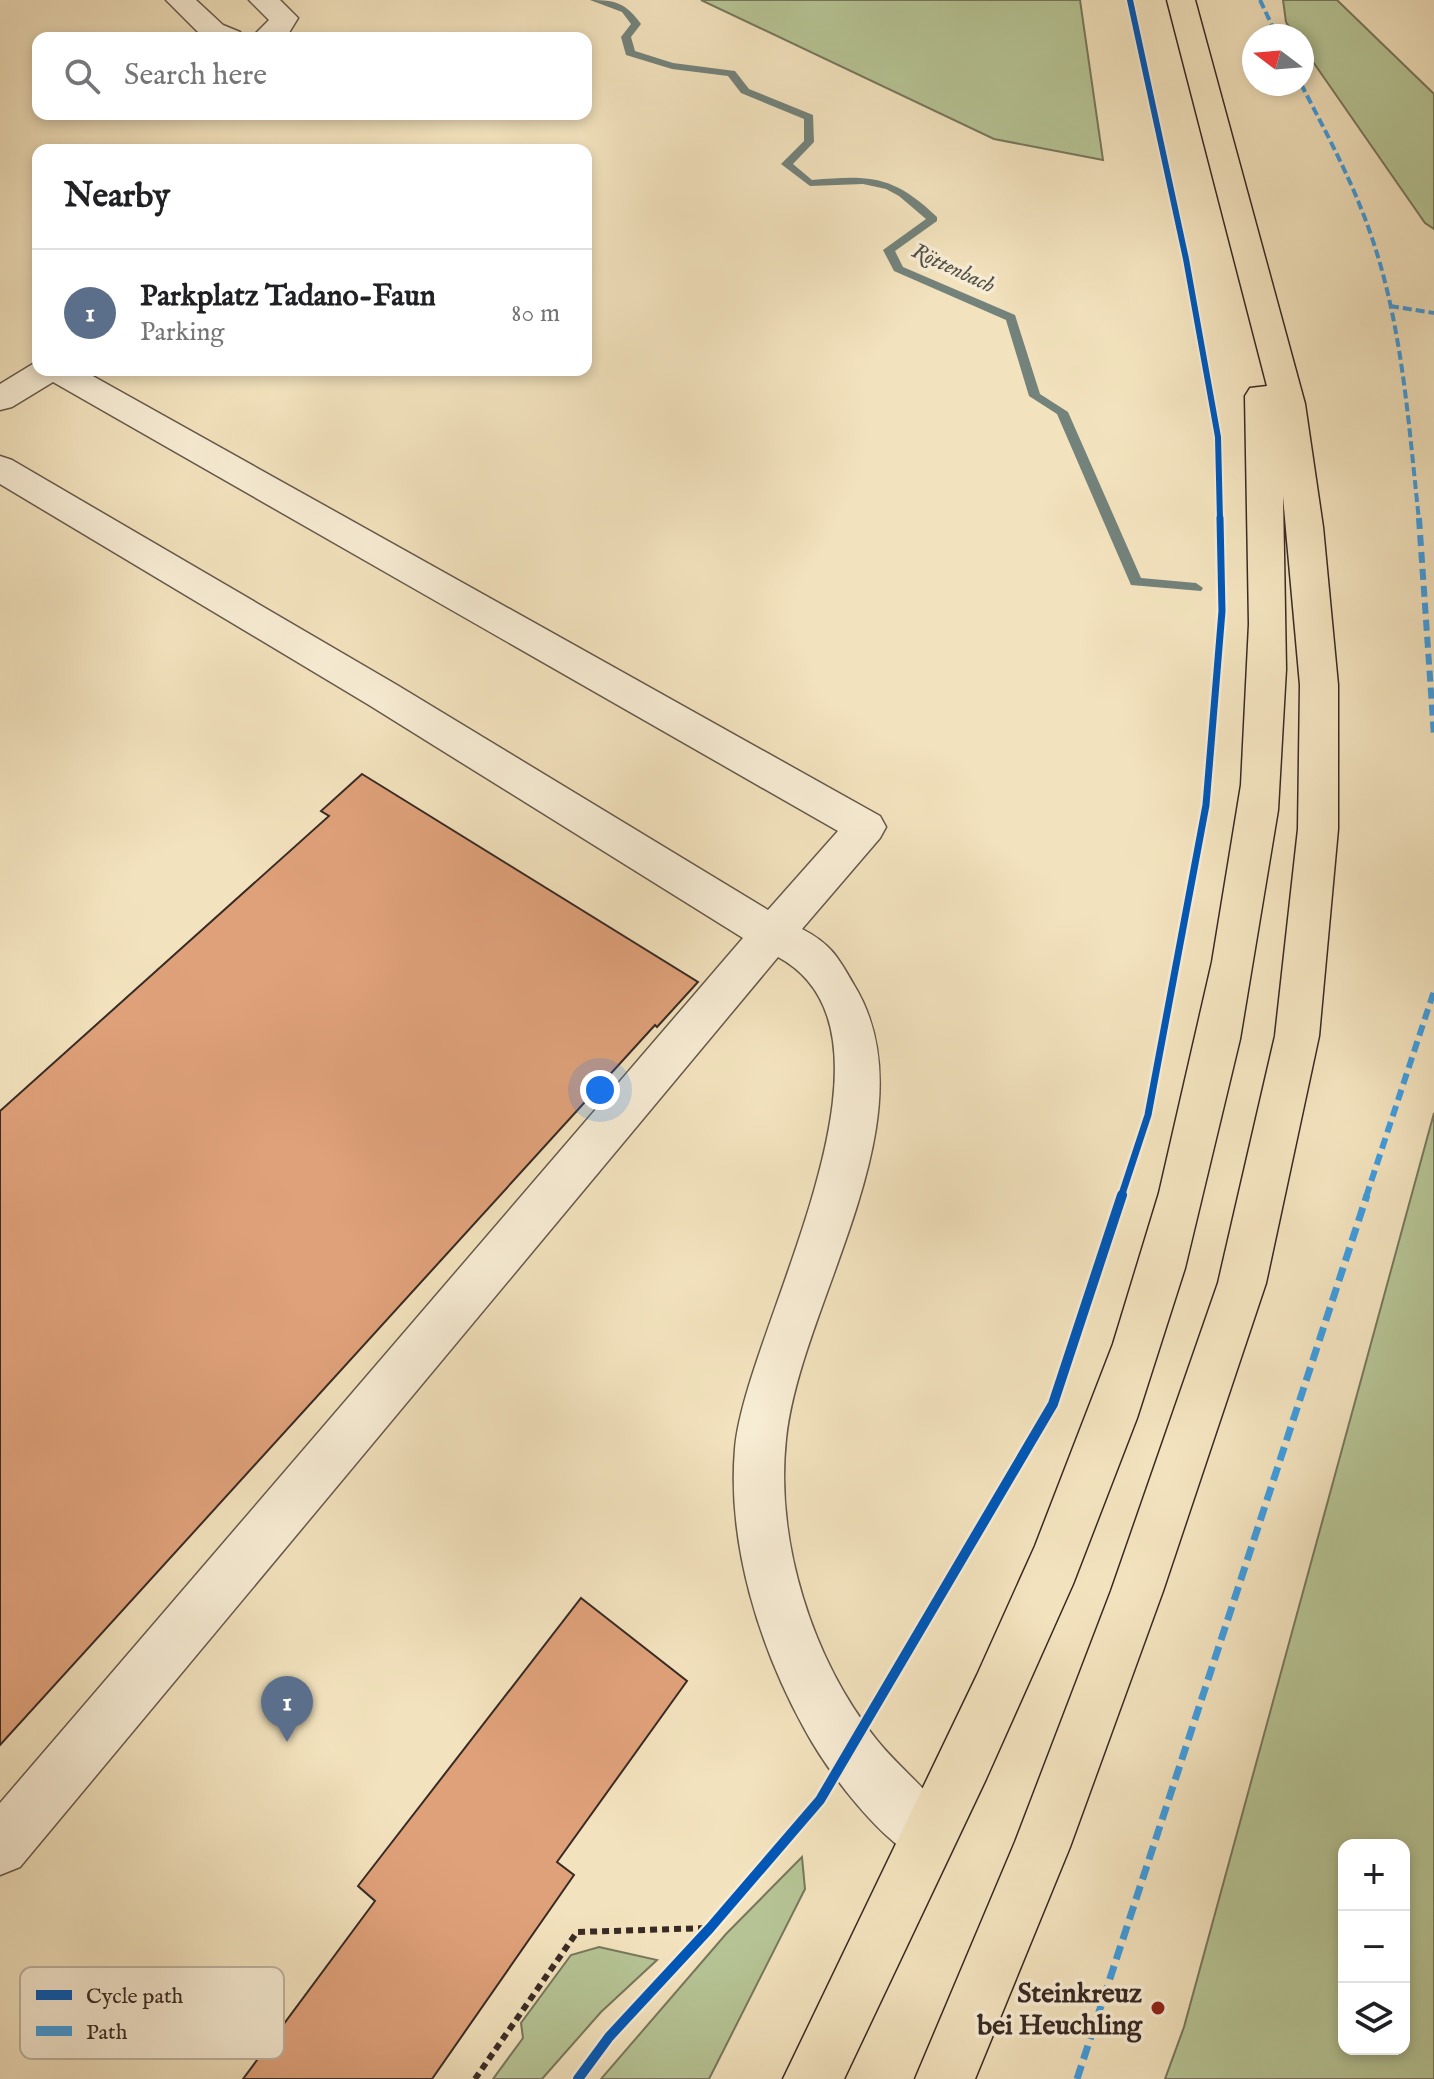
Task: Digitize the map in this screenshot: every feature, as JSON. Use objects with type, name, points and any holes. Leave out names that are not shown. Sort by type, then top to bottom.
[{"type":"main road","points":[[945,2079],[1042,1847],[1137,1591],[1242,1283],[1297,1036],[1318,829],[1319,685],[1305,527],[1288,404],[1181,0]]},
{"type":"main road","points":[[813,2079],[1055,1564],[1121,1391],[1164,1265],[1216,1053],[1244,898],[1262,764],[1268,651],[1259,298]]},
{"type":"lane","points":[[180,0],[187,10],[215,32]]},
{"type":"lane","points":[[263,0],[284,18],[274,32]]},
{"type":"lane","points":[[0,399],[38,376]]},
{"type":"lane","points":[[0,1847],[772,934],[866,827],[68,376]]},
{"type":"lane","points":[[0,468],[383,695],[817,959],[843,997],[859,1056],[855,1114],[837,1196],[776,1374],[763,1426],[759,1495],[769,1569],[805,1673],[849,1750],[928,1836]]},
{"type":"path","points":[[475,2079],[577,1932],[710,1928]]},
{"type":"green space","points":[[701,0],[1080,0],[1103,160],[994,139]]},
{"type":"green space","points":[[1283,0],[1337,0],[1434,94],[1434,229],[1425,223],[1314,63],[1314,24],[1286,22]]},
{"type":"green space","points":[[1434,1113],[1434,2079],[1165,2079],[1184,2027]]},
{"type":"green space","points":[[802,1857],[805,1889],[709,2079],[601,2079],[726,1934]]},
{"type":"green space","points":[[599,1947],[657,1960],[601,2012],[542,2079],[493,2079],[523,2038],[521,2023],[571,1955]]},
{"type":"building","points":[[362,774],[698,982],[657,1027],[655,1025],[0,1745],[0,1111],[329,816],[321,811]]},
{"type":"building","points":[[581,1598],[687,1681],[557,1862],[574,1875],[432,2079],[243,2079],[258,2059],[284,2059],[284,2024],[375,1901],[358,1886]]},
{"type":"waterway","name":"Röttenbach","points":[[595,0],[626,10],[636,24],[626,37],[630,53],[672,66],[731,73],[745,91],[809,117],[809,142],[786,164],[810,183],[877,183],[903,194],[933,219],[889,250],[898,269],[1011,318],[1035,396],[1062,412],[1136,582],[1196,588]]},
{"type":"marked path","points":[[1260,0],[1271,24]]},
{"type":"marked path","points":[[1307,96],[1359,203],[1380,262],[1388,299],[1419,521],[1434,736]]},
{"type":"marked path","points":[[1390,306],[1434,313]]},
{"type":"marked path","points":[[1077,2079],[1434,991]]},
{"type":"cycle path","points":[[578,2079],[609,2037],[710,1928],[820,1800],[1053,1404],[1148,1115],[1206,805],[1222,611],[1218,437],[1186,259],[1130,0]]},
{"type":"place","name":"Parkplatz Tadano-Faun","points":[[287,1742]]},
{"type":"place","name":"Steinkreuz bei Heuchling","points":[[1158,2008]]}]
